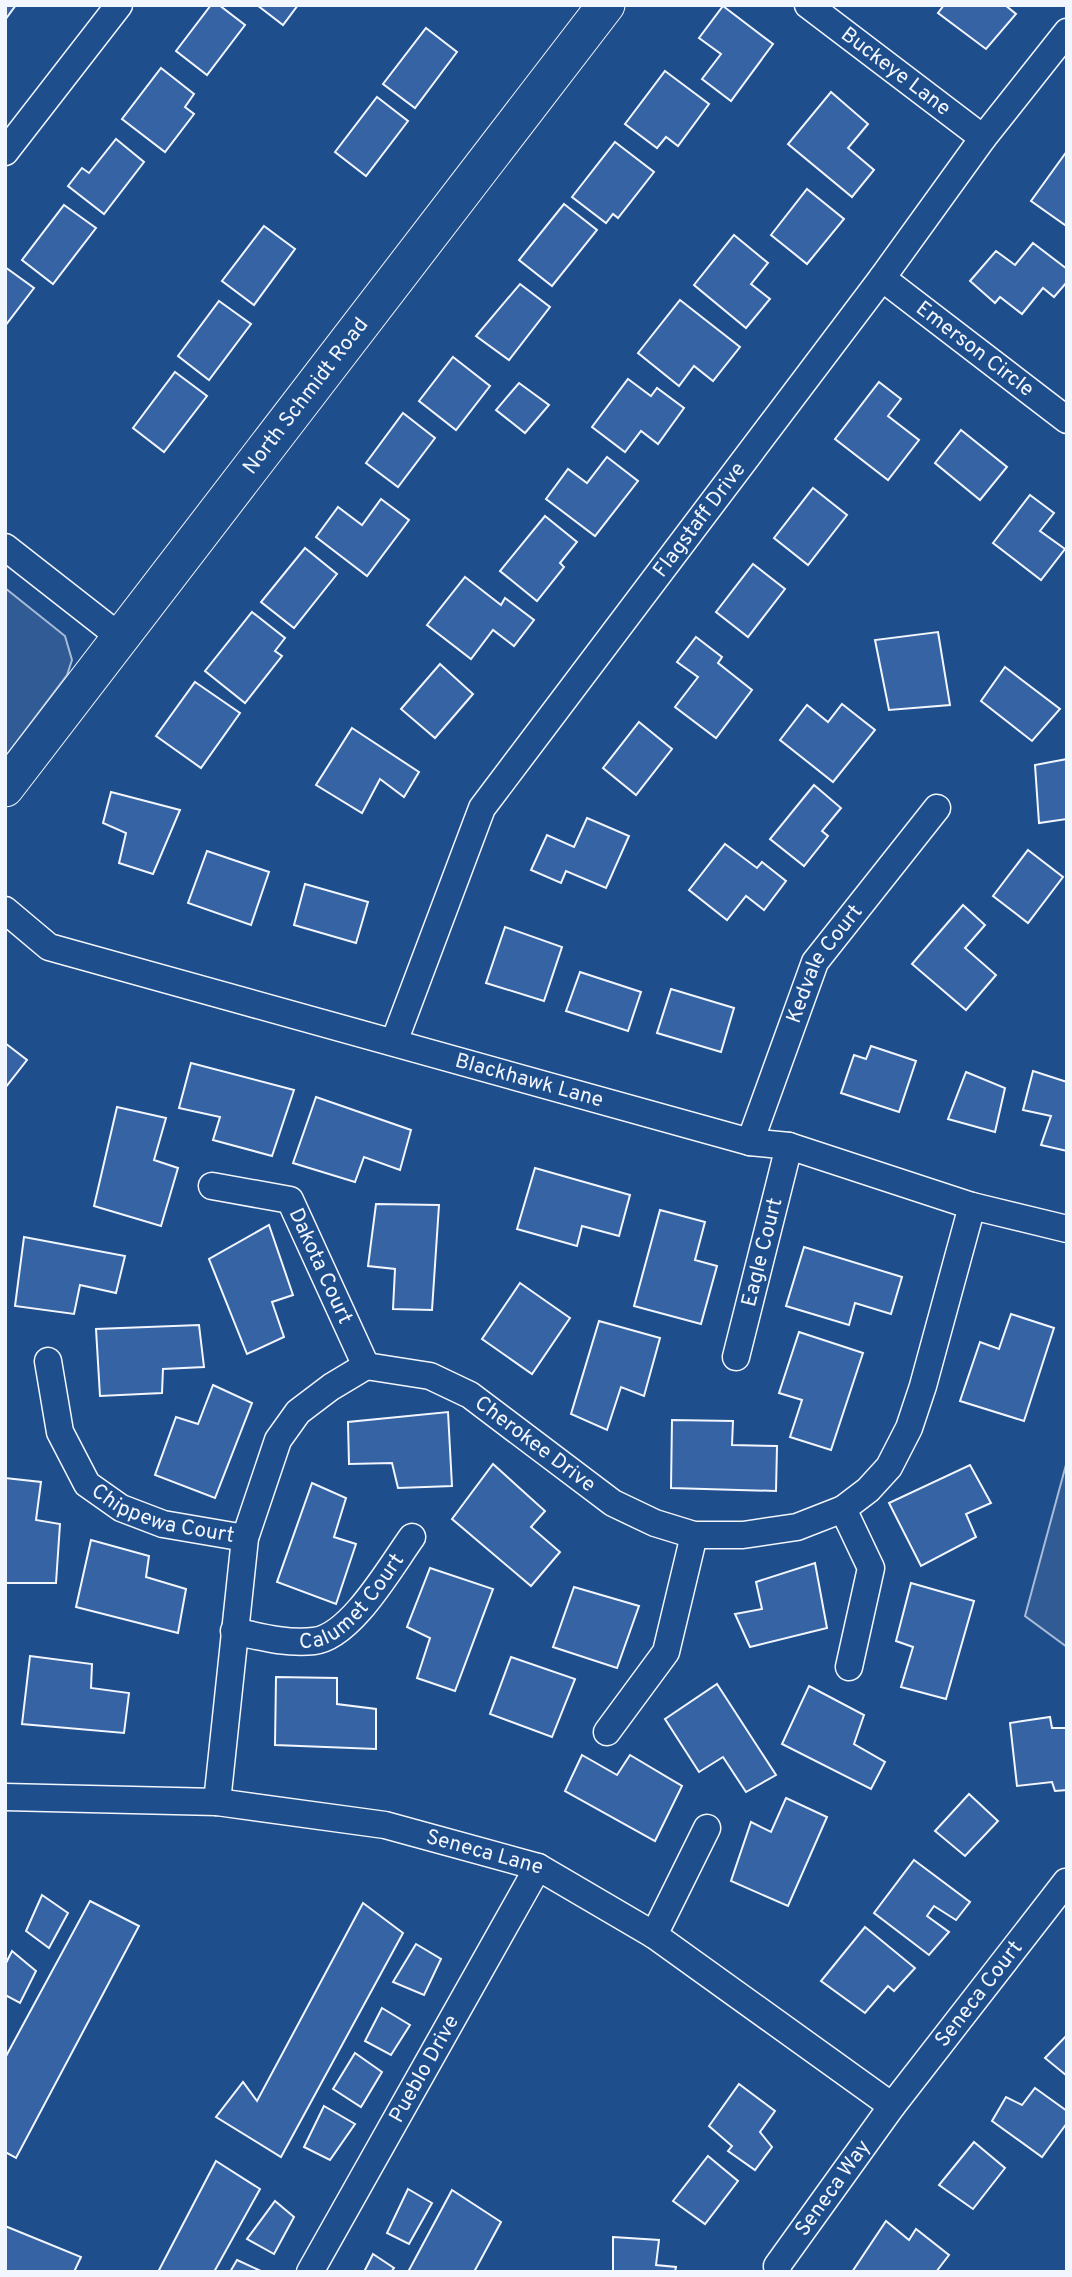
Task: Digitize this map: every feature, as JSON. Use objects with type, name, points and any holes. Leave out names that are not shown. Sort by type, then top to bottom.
[{"type":"street","points":[[5,152],[119,5]]},
{"type":"street","name":"North Schmidt Road","points":[[5,788],[606,5]]},
{"type":"street","name":"Buckeye Lane","points":[[808,5],[983,138]]},
{"type":"street","name":"Flagstaff Drive","points":[[394,1042],[481,808],[882,278],[983,138],[1067,32]]},
{"type":"street","name":"Emerson Circle","points":[[882,278],[1067,420]]},
{"type":"street","points":[[5,547],[120,637]]},
{"type":"street","name":"Kedvale Court","points":[[750,1142],[815,962],[937,808]]},
{"type":"street","name":"Blackhawk Lane","points":[[5,910],[49,947],[750,1142],[789,1146],[972,1206],[1067,1229]]},
{"type":"street","name":"Eagle Court","points":[[736,1357],[789,1146]]},
{"type":"street","name":"Dakota Court","points":[[212,1186],[290,1200],[366,1366]]},
{"type":"street","name":"Cherokee Drive","points":[[366,1366],[430,1376],[470,1395],[613,1503],[655,1523],[695,1535],[743,1535],[797,1527],[843,1509],[868,1490],[889,1467],[909,1428],[972,1206]]},
{"type":"street","name":"Chippewa Court","points":[[48,1361],[60,1432],[87,1484],[121,1508],[163,1524],[245,1538]]},
{"type":"street","points":[[217,1802],[245,1538],[278,1440],[298,1412],[331,1387],[366,1366]]},
{"type":"street","points":[[843,1509],[871,1568],[849,1667]]},
{"type":"street","points":[[607,1732],[666,1652],[695,1535]]},
{"type":"street","name":"Calumet Court","points":[[234,1631],[285,1641],[317,1641],[338,1632],[352,1620],[412,1537]]},
{"type":"street","name":"Seneca Lane","points":[[8,1804],[217,1802],[385,1825],[538,1867],[654,1935],[892,2106]]},
{"type":"street","points":[[654,1935],[707,1828]]},
{"type":"street","name":"Pueblo Drive","points":[[310,2272],[538,1867]]},
{"type":"street","name":"Seneca Court","points":[[892,2106],[1066,1882]]},
{"type":"street","name":"Seneca Way","points":[[778,2272],[777,2266],[892,2106]]},
{"type":"shaded area","points":[[5,588],[65,636],[72,660],[67,675],[5,757]]},
{"type":"shaded area","points":[[1067,1461],[1067,1647],[1025,1616]]},
{"type":"building","points":[[5,5],[16,5],[5,20]]},
{"type":"building","points":[[211,5],[219,5],[245,25],[207,75],[176,51]]},
{"type":"building","points":[[257,5],[298,5],[283,25]]},
{"type":"building","points":[[944,5],[1005,5],[1016,14],[986,49],[938,13]]},
{"type":"building","points":[[723,6],[773,44],[731,101],[702,79],[721,54],[699,38]]},
{"type":"building","points":[[426,28],[457,52],[415,108],[383,84]]},
{"type":"building","points":[[161,68],[194,94],[185,107],[194,114],[165,152],[122,119]]},
{"type":"building","points":[[665,71],[709,104],[678,146],[666,137],[657,148],[625,124]]},
{"type":"building","points":[[831,92],[868,124],[848,148],[874,170],[852,197],[788,144]]},
{"type":"building","points":[[377,97],[408,121],[366,176],[335,152]]},
{"type":"building","points":[[116,139],[144,162],[104,214],[68,186],[82,168],[89,173]]},
{"type":"building","points":[[615,142],[654,172],[618,218],[613,214],[606,223],[572,197]]},
{"type":"building","points":[[1067,151],[1067,222],[1065,225],[1031,201]]},
{"type":"building","points":[[807,189],[844,219],[807,264],[771,235]]},
{"type":"building","points":[[564,204],[597,230],[552,286],[519,260]]},
{"type":"building","points":[[64,205],[96,228],[53,284],[22,260]]},
{"type":"building","points":[[264,226],[295,249],[254,305],[222,281]]},
{"type":"building","points":[[734,235],[768,263],[751,284],[770,299],[746,328],[694,285]]},
{"type":"building","points":[[1033,243],[1067,269],[1067,282],[1054,297],[1043,288],[1022,314],[1000,297],[995,303],[970,281],[996,251],[1015,265]]},
{"type":"building","points":[[5,267],[34,288],[5,326]]},
{"type":"building","points":[[520,284],[550,307],[509,360],[476,336]]},
{"type":"building","points":[[680,300],[740,347],[713,381],[694,366],[679,386],[638,353]]},
{"type":"building","points":[[219,301],[251,324],[209,380],[178,356]]},
{"type":"building","points":[[453,357],[490,386],[456,430],[419,401]]},
{"type":"building","points":[[175,372],[207,396],[164,452],[133,428]]},
{"type":"building","points":[[628,379],[651,396],[657,388],[684,408],[658,444],[641,431],[625,452],[592,427]]},
{"type":"building","points":[[879,382],[901,399],[888,416],[919,440],[888,480],[835,439]]},
{"type":"building","points":[[519,383],[549,405],[525,433],[496,410]]},
{"type":"building","points":[[403,413],[435,438],[398,487],[366,463]]},
{"type":"building","points":[[961,430],[1007,467],[980,500],[935,463]]},
{"type":"building","points":[[607,457],[638,481],[595,536],[546,499],[568,469],[587,483]]},
{"type":"building","points":[[813,488],[847,515],[808,565],[774,538]]},
{"type":"building","points":[[1030,495],[1054,513],[1040,531],[1065,549],[1041,580],[993,543]]},
{"type":"building","points":[[381,499],[409,520],[367,576],[316,537],[338,507],[362,525]]},
{"type":"building","points":[[545,516],[577,542],[560,563],[564,567],[537,601],[500,571]]},
{"type":"building","points":[[305,548],[337,574],[294,628],[261,602]]},
{"type":"building","points":[[753,564],[785,589],[748,637],[716,612]]},
{"type":"building","points":[[465,577],[501,605],[505,598],[534,620],[514,646],[493,630],[471,659],[427,625]]},
{"type":"building","points":[[252,612],[285,638],[275,651],[282,656],[245,703],[205,671]]},
{"type":"building","points":[[938,632],[950,705],[889,710],[875,640]]},
{"type":"building","points":[[696,637],[722,657],[718,663],[752,690],[716,738],[675,707],[698,677],[677,662]]},
{"type":"building","points":[[440,664],[473,694],[435,738],[401,709]]},
{"type":"building","points":[[1005,667],[1060,709],[1032,741],[981,701]]},
{"type":"building","points":[[195,682],[240,713],[201,768],[156,736]]},
{"type":"building","points":[[842,704],[875,730],[833,782],[780,740],[807,705],[828,722]]},
{"type":"building","points":[[639,722],[672,749],[636,795],[603,768]]},
{"type":"building","points":[[352,728],[419,772],[404,797],[380,779],[362,813],[316,785]]},
{"type":"building","points":[[1067,759],[1067,819],[1039,823],[1035,765]]},
{"type":"building","points":[[814,785],[841,808],[822,831],[828,836],[804,866],[770,839]]},
{"type":"building","points":[[111,792],[180,810],[153,874],[119,863],[126,833],[103,823]]},
{"type":"building","points":[[587,818],[629,836],[606,888],[566,871],[561,883],[531,870],[547,835],[574,847]]},
{"type":"building","points":[[725,844],[757,868],[762,862],[786,881],[764,910],[746,896],[727,920],[689,890]]},
{"type":"building","points":[[1028,850],[1063,877],[1028,923],[993,896]]},
{"type":"building","points":[[207,851],[269,872],[251,925],[188,903]]},
{"type":"building","points":[[305,884],[368,902],[356,943],[294,925]]},
{"type":"building","points":[[963,905],[985,925],[965,948],[996,975],[966,1010],[912,964]]},
{"type":"building","points":[[505,927],[562,947],[544,1001],[486,983]]},
{"type":"building","points":[[580,972],[641,992],[628,1031],[566,1011]]},
{"type":"building","points":[[671,989],[734,1008],[721,1052],[657,1033]]},
{"type":"building","points":[[5,1043],[27,1060],[5,1088]]},
{"type":"building","points":[[871,1046],[916,1061],[899,1112],[841,1093],[854,1055],[866,1059]]},
{"type":"building","points":[[191,1063],[294,1090],[272,1156],[213,1140],[220,1117],[179,1108]]},
{"type":"building","points":[[1033,1071],[1067,1082],[1067,1151],[1041,1145],[1051,1116],[1023,1110]]},
{"type":"building","points":[[966,1072],[1005,1088],[995,1132],[948,1119]]},
{"type":"building","points":[[316,1097],[411,1130],[400,1170],[364,1157],[355,1182],[293,1163]]},
{"type":"building","points":[[117,1107],[166,1118],[154,1160],[178,1168],[161,1226],[94,1206]]},
{"type":"building","points":[[535,1168],[630,1195],[619,1236],[582,1226],[577,1246],[517,1229]]},
{"type":"building","points":[[376,1204],[439,1205],[432,1310],[393,1309],[395,1269],[368,1266]]},
{"type":"building","points":[[660,1210],[705,1222],[695,1260],[717,1266],[701,1324],[634,1306]]},
{"type":"building","points":[[269,1225],[293,1295],[272,1302],[284,1337],[247,1354],[209,1259]]},
{"type":"building","points":[[24,1237],[125,1256],[116,1293],[80,1285],[74,1314],[15,1306]]},
{"type":"building","points":[[804,1247],[902,1277],[891,1314],[855,1303],[849,1325],[786,1306]]},
{"type":"building","points":[[520,1283],[570,1318],[532,1374],[482,1339]]},
{"type":"building","points":[[1011,1314],[1054,1328],[1024,1421],[960,1401],[980,1342],[999,1349]]},
{"type":"building","points":[[599,1321],[660,1338],[644,1396],[621,1387],[607,1430],[571,1414]]},
{"type":"building","points":[[199,1325],[204,1367],[163,1369],[162,1393],[100,1396],[96,1329]]},
{"type":"building","points":[[799,1332],[863,1353],[831,1450],[790,1437],[802,1400],[779,1393]]},
{"type":"building","points":[[213,1385],[252,1403],[215,1498],[155,1475],[176,1417],[198,1424]]},
{"type":"building","points":[[448,1412],[452,1486],[398,1488],[392,1463],[349,1464],[348,1422]]},
{"type":"building","points":[[672,1420],[733,1421],[732,1445],[777,1446],[776,1491],[671,1488]]},
{"type":"building","points":[[493,1464],[545,1511],[531,1527],[560,1552],[531,1586],[452,1519]]},
{"type":"building","points":[[970,1465],[991,1503],[966,1514],[976,1537],[921,1566],[889,1503]]},
{"type":"building","points":[[5,1478],[41,1482],[36,1520],[60,1524],[56,1583],[5,1583]]},
{"type":"building","points":[[312,1483],[346,1498],[334,1537],[356,1544],[336,1604],[277,1582]]},
{"type":"building","points":[[91,1540],[149,1556],[146,1577],[186,1589],[178,1633],[76,1607]]},
{"type":"building","points":[[815,1563],[827,1628],[750,1647],[735,1614],[762,1609],[756,1582]]},
{"type":"building","points":[[430,1568],[493,1589],[455,1691],[417,1678],[430,1638],[407,1627]]},
{"type":"building","points":[[911,1583],[974,1601],[946,1699],[901,1687],[913,1647],[896,1641]]},
{"type":"building","points":[[574,1587],[639,1606],[617,1668],[553,1647]]},
{"type":"building","points":[[30,1656],[92,1664],[91,1688],[129,1693],[124,1733],[22,1724]]},
{"type":"building","points":[[511,1657],[575,1679],[552,1737],[490,1714]]},
{"type":"building","points":[[276,1677],[337,1678],[337,1704],[376,1709],[376,1749],[275,1745]]},
{"type":"building","points":[[717,1684],[776,1775],[746,1792],[723,1757],[699,1772],[665,1719]]},
{"type":"building","points":[[809,1686],[864,1715],[854,1744],[885,1762],[871,1789],[782,1744]]},
{"type":"building","points":[[1050,1717],[1052,1728],[1067,1728],[1067,1790],[1055,1791],[1052,1782],[1017,1786],[1010,1723]]},
{"type":"building","points":[[582,1755],[617,1775],[630,1755],[682,1786],[655,1841],[565,1791]]},
{"type":"building","points":[[969,1794],[998,1821],[965,1856],[935,1831]]},
{"type":"building","points":[[786,1798],[827,1817],[788,1906],[731,1881],[751,1822],[771,1832]]},
{"type":"building","points":[[914,1860],[970,1902],[956,1920],[934,1906],[927,1916],[949,1932],[929,1955],[874,1913]]},
{"type":"building","points":[[42,1895],[68,1913],[49,1948],[26,1931]]},
{"type":"building","points":[[90,1901],[139,1926],[16,2158],[5,2152],[5,2058]]},
{"type":"building","points":[[363,1903],[403,1933],[281,2157],[216,2117],[243,2082],[257,2101]]},
{"type":"building","points":[[865,1927],[915,1968],[894,1991],[888,1986],[865,2013],[821,1981]]},
{"type":"building","points":[[416,1944],[441,1959],[424,1995],[393,1982]]},
{"type":"building","points":[[12,1951],[36,1971],[20,2003],[5,1995],[5,1965]]},
{"type":"building","points":[[382,2008],[410,2025],[391,2055],[365,2041]]},
{"type":"building","points":[[1067,2035],[1067,2076],[1045,2058]]},
{"type":"building","points":[[355,2053],[382,2072],[361,2107],[333,2089]]},
{"type":"building","points":[[739,2084],[775,2111],[760,2132],[772,2147],[755,2170],[728,2151],[732,2146],[709,2126]]},
{"type":"building","points":[[1035,2088],[1067,2111],[1067,2123],[1042,2157],[992,2121],[1006,2097],[1022,2105]]},
{"type":"building","points":[[324,2106],[355,2124],[330,2160],[304,2147]]},
{"type":"building","points":[[974,2142],[1005,2168],[973,2209],[939,2185]]},
{"type":"building","points":[[708,2156],[738,2181],[705,2224],[673,2201]]},
{"type":"building","points":[[216,2161],[260,2189],[214,2272],[158,2272]]},
{"type":"building","points":[[408,2189],[432,2203],[409,2244],[387,2233]]},
{"type":"building","points":[[452,2190],[501,2222],[474,2272],[408,2272]]},
{"type":"building","points":[[275,2201],[294,2217],[274,2254],[247,2239]]},
{"type":"building","points":[[886,2221],[909,2240],[916,2229],[949,2255],[936,2272],[852,2272]]},
{"type":"building","points":[[5,2226],[81,2257],[74,2272],[5,2272]]},
{"type":"building","points":[[613,2237],[659,2240],[656,2265],[676,2267],[675,2272],[613,2272]]},
{"type":"building","points":[[373,2254],[394,2268],[391,2272],[364,2272]]},
{"type":"building","points":[[237,2260],[263,2272],[230,2272]]}]
